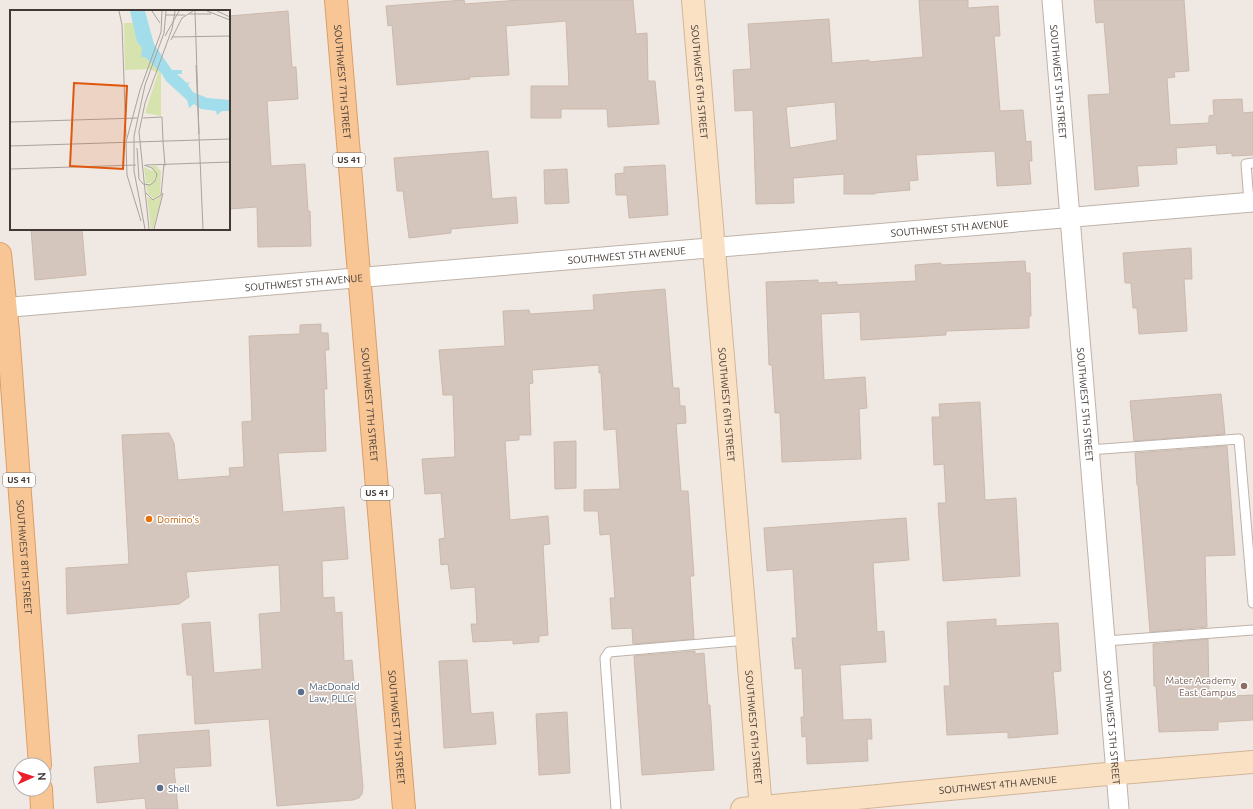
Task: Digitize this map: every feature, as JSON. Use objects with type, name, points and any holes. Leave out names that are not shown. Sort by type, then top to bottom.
[{"type":"main road","name":"SOUTHWEST 7TH STREET","points":[[336,0],[404,809]]},
{"type":"main road","name":"SOUTHWEST 8TH STREET","points":[[0,254],[3,308],[39,757]]},
{"type":"main road","points":[[41,797],[42,809]]},
{"type":"street","name":"SOUTHWEST 6TH STREET","points":[[693,0],[746,640],[755,808]]},
{"type":"street","name":"SOUTHWEST 5TH STREET","points":[[1052,0],[1119,809]]},
{"type":"street","name":"SOUTHWEST 5TH AVENUE","points":[[3,308],[1251,202]]},
{"type":"street","name":"SOUTHWEST 4TH AVENUE","points":[[755,808],[1116,773],[1253,762]]},
{"type":"lane","points":[[1251,202],[1246,164],[1253,163]]},
{"type":"lane","points":[[1089,450],[1239,439],[1253,603]]},
{"type":"lane","points":[[1106,641],[1253,630]]},
{"type":"lane","points":[[616,809],[605,658],[607,655],[610,652],[746,640]]},
{"type":"building","points":[[464,0],[465,4],[520,0],[633,0],[636,34],[647,33],[648,81],[655,81],[659,124],[608,127],[607,109],[561,109],[561,118],[531,118],[531,86],[569,86],[566,21],[506,26],[509,75],[469,77],[470,79],[397,85],[392,25],[388,26],[386,6]]},
{"type":"building","points":[[919,0],[968,0],[968,8],[998,6],[1000,36],[994,36],[1000,111],[1023,110],[1026,142],[1031,141],[1032,161],[1029,161],[1031,184],[997,186],[995,151],[916,155],[918,180],[909,181],[910,190],[875,194],[844,194],[844,174],[793,178],[794,203],[756,204],[753,110],[735,111],[733,70],[751,69],[748,24],[829,19],[832,63],[869,60],[869,62],[923,57]],"holes":[[[835,102],[837,140],[790,148],[786,107]]]},
{"type":"building","points":[[1094,0],[1184,0],[1189,71],[1174,72],[1175,77],[1167,78],[1170,125],[1209,123],[1209,116],[1214,115],[1213,100],[1242,99],[1243,113],[1253,112],[1253,155],[1232,156],[1232,153],[1217,154],[1216,145],[1176,148],[1177,164],[1137,166],[1139,186],[1095,190],[1088,95],[1110,94],[1104,22],[1096,23]]},
{"type":"building","points":[[288,11],[292,67],[296,67],[298,99],[267,101],[271,166],[305,164],[308,211],[310,211],[311,246],[258,247],[257,207],[230,209],[230,16]]},
{"type":"building","points":[[488,151],[492,199],[516,197],[518,223],[451,229],[451,233],[409,238],[403,191],[397,191],[394,158]]},
{"type":"building","points":[[665,165],[668,215],[629,218],[627,195],[616,195],[615,174],[624,173],[624,167]]},
{"type":"building","points":[[567,169],[569,203],[545,204],[544,170]]},
{"type":"building","points":[[31,230],[82,230],[86,275],[35,280]]},
{"type":"building","points":[[1191,248],[1192,279],[1184,279],[1187,331],[1139,334],[1137,308],[1133,308],[1131,283],[1125,283],[1123,253]]},
{"type":"building","points":[[1025,261],[1026,273],[1030,273],[1031,316],[1029,316],[1029,328],[946,331],[946,335],[861,340],[860,312],[821,314],[824,380],[865,377],[867,408],[859,409],[861,459],[782,462],[780,413],[775,413],[772,365],[769,365],[766,282],[818,280],[818,283],[837,282],[837,285],[916,281],[915,265]]},
{"type":"building","points":[[665,289],[673,388],[679,388],[680,406],[685,406],[686,423],[676,424],[681,491],[688,491],[694,576],[690,576],[694,639],[633,644],[632,628],[612,629],[610,598],[615,598],[610,534],[600,535],[598,511],[584,511],[584,490],[620,489],[616,429],[604,430],[601,373],[599,373],[599,365],[532,370],[533,383],[529,384],[531,435],[519,435],[519,440],[505,441],[510,520],[548,516],[550,544],[543,545],[548,635],[539,636],[539,642],[513,644],[513,640],[473,642],[471,624],[477,624],[475,587],[451,589],[448,564],[441,565],[439,539],[445,538],[441,493],[425,494],[422,459],[455,457],[453,395],[443,395],[439,350],[505,346],[503,311],[529,310],[530,314],[594,310],[593,295]]},
{"type":"building","points":[[321,324],[321,333],[328,333],[329,350],[325,350],[327,389],[324,389],[326,451],[278,453],[283,512],[344,507],[348,559],[322,561],[323,598],[334,597],[335,613],[342,612],[344,661],[352,660],[363,787],[362,794],[359,798],[353,800],[277,806],[269,719],[195,724],[192,675],[187,675],[182,624],[210,622],[214,673],[262,669],[259,614],[281,612],[279,565],[186,572],[189,597],[179,604],[67,614],[66,568],[129,564],[122,435],[169,433],[174,443],[178,480],[230,476],[229,468],[244,467],[242,422],[252,421],[249,336],[300,334],[300,325]]},
{"type":"building","points":[[1221,394],[1225,434],[1134,441],[1130,401]]},
{"type":"building","points":[[980,402],[985,500],[1016,498],[1020,576],[943,581],[938,503],[946,503],[944,464],[934,465],[932,417],[940,417],[939,404]]},
{"type":"building","points":[[576,441],[576,488],[555,489],[554,442]]},
{"type":"building","points":[[1227,446],[1235,555],[1205,556],[1207,627],[1150,632],[1135,453]]},
{"type":"building","points":[[906,518],[909,560],[873,563],[877,632],[884,631],[886,662],[840,665],[843,720],[871,719],[872,739],[867,739],[868,761],[807,764],[806,736],[802,737],[801,717],[804,717],[802,668],[795,669],[792,638],[797,638],[793,569],[767,571],[764,528]]},
{"type":"building","points":[[996,619],[996,626],[1058,623],[1061,671],[1053,672],[1058,734],[1008,738],[1008,732],[947,735],[944,686],[950,686],[947,622]]},
{"type":"building","points":[[1208,639],[1209,697],[1253,695],[1253,720],[1218,722],[1218,730],[1159,732],[1156,686],[1154,686],[1153,644]]},
{"type":"building","points":[[695,651],[695,654],[704,653],[708,705],[710,705],[714,770],[642,775],[634,656]]},
{"type":"building","points":[[467,660],[471,714],[493,712],[496,744],[444,748],[439,661]]},
{"type":"building","points":[[567,712],[570,773],[539,775],[536,714]]},
{"type":"building","points":[[209,730],[211,766],[174,768],[178,809],[146,809],[145,798],[97,803],[94,767],[140,763],[138,735]]},
{"type":"place","name":"Domino's","points":[[149,519]]},
{"type":"place","name":"Mater Academy East Campus","points":[[1244,686]]},
{"type":"place","name":"MacDonald Law, PLLC","points":[[301,692]]},
{"type":"place","name":"Shell","points":[[160,788]]}]
